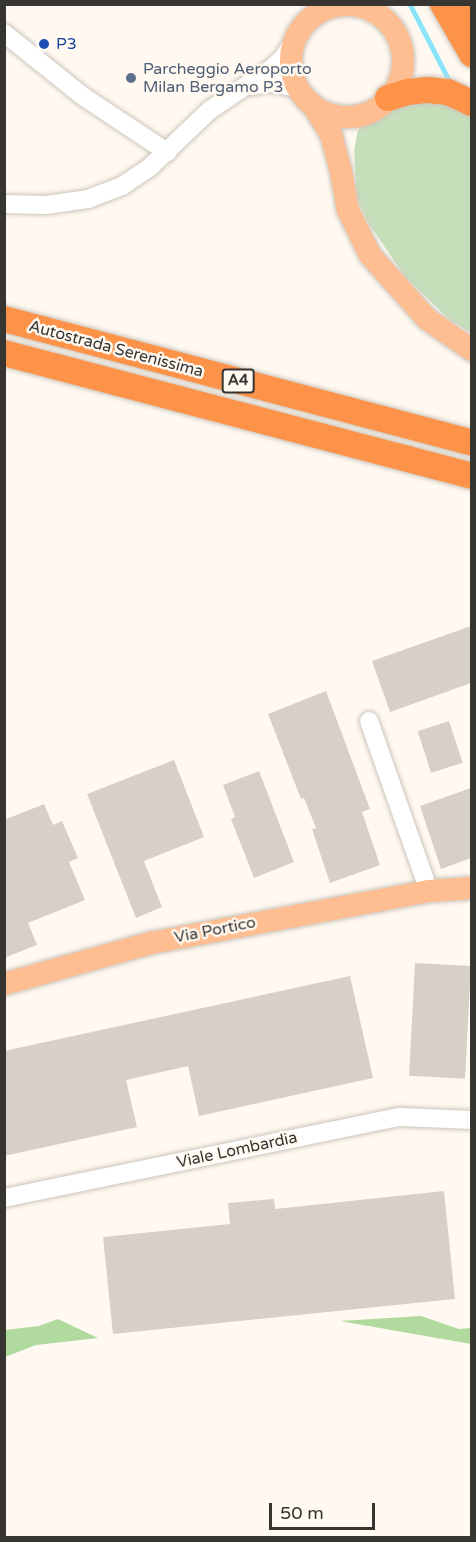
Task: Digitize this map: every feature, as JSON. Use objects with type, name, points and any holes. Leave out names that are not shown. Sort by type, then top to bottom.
[{"type":"highway","points":[[442,4],[471,54]]},
{"type":"highway","points":[[468,4],[471,11]]},
{"type":"highway","points":[[388,98],[408,92],[428,90],[448,92],[471,103]]},
{"type":"highway","name":"Autostrada Serenissima","points":[[4,319],[471,443]]},
{"type":"highway","name":"Autostrada Serenissima","points":[[4,353],[471,476]]},
{"type":"main road","points":[[300,4],[299,32],[291,58],[305,96],[331,134],[348,210],[370,255],[427,319],[471,350]]},
{"type":"main road","points":[[299,32],[322,10],[335,6],[362,7],[385,20],[396,35],[402,54],[399,81],[388,98],[364,114],[345,141],[341,171]]},
{"type":"main road","points":[[305,96],[337,116],[364,114]]},
{"type":"main road","name":"Via Portico","points":[[4,984],[151,943],[429,891],[471,888]]},
{"type":"street","points":[[4,204],[46,205],[98,196],[122,186],[167,152],[210,110],[278,63],[299,32]]},
{"type":"street","points":[[4,33],[84,97],[167,152]]},
{"type":"street","points":[[245,87],[272,84],[305,96]]},
{"type":"street","points":[[369,721],[429,891]]},
{"type":"street","name":"Viale Lombardia","points":[[4,1198],[400,1117],[471,1120]]},
{"type":"green space","points":[[419,96],[471,108],[471,333],[449,319],[406,278],[369,224],[357,199],[354,150],[358,130],[401,100]]},
{"type":"green space","points":[[421,1316],[459,1329],[471,1328],[471,1344],[340,1321]]},
{"type":"green space","points":[[58,1319],[98,1338],[36,1345],[5,1357],[5,1330],[39,1326]]},
{"type":"building","points":[[471,626],[471,683],[390,712],[372,661]]},
{"type":"building","points":[[326,691],[370,809],[362,812],[380,865],[330,883],[312,829],[316,828],[304,798],[301,799],[268,714]]},
{"type":"building","points":[[449,721],[463,763],[431,773],[418,731]]},
{"type":"building","points":[[174,760],[204,837],[144,861],[162,907],[136,918],[87,794]]},
{"type":"building","points":[[259,771],[294,862],[254,878],[231,819],[235,817],[223,785]]},
{"type":"building","points":[[471,788],[471,858],[441,869],[420,806]]},
{"type":"building","points":[[44,804],[53,825],[62,821],[78,858],[69,862],[85,900],[28,923],[37,945],[4,958],[4,820]]},
{"type":"building","points":[[415,963],[471,966],[465,1079],[409,1076]]},
{"type":"building","points":[[350,976],[373,1078],[199,1116],[188,1066],[126,1080],[137,1127],[4,1156],[4,1051]]},
{"type":"building","points":[[444,1191],[455,1299],[113,1334],[103,1237],[230,1224],[228,1203],[274,1199],[275,1209]]},
{"type":"waterway","points":[[410,4],[449,80]]},
{"type":"place","name":"P3","points":[[44,44]]},
{"type":"place","name":"Parcheggio Aeroporto Milan Bergamo P3","points":[[131,78]]}]
